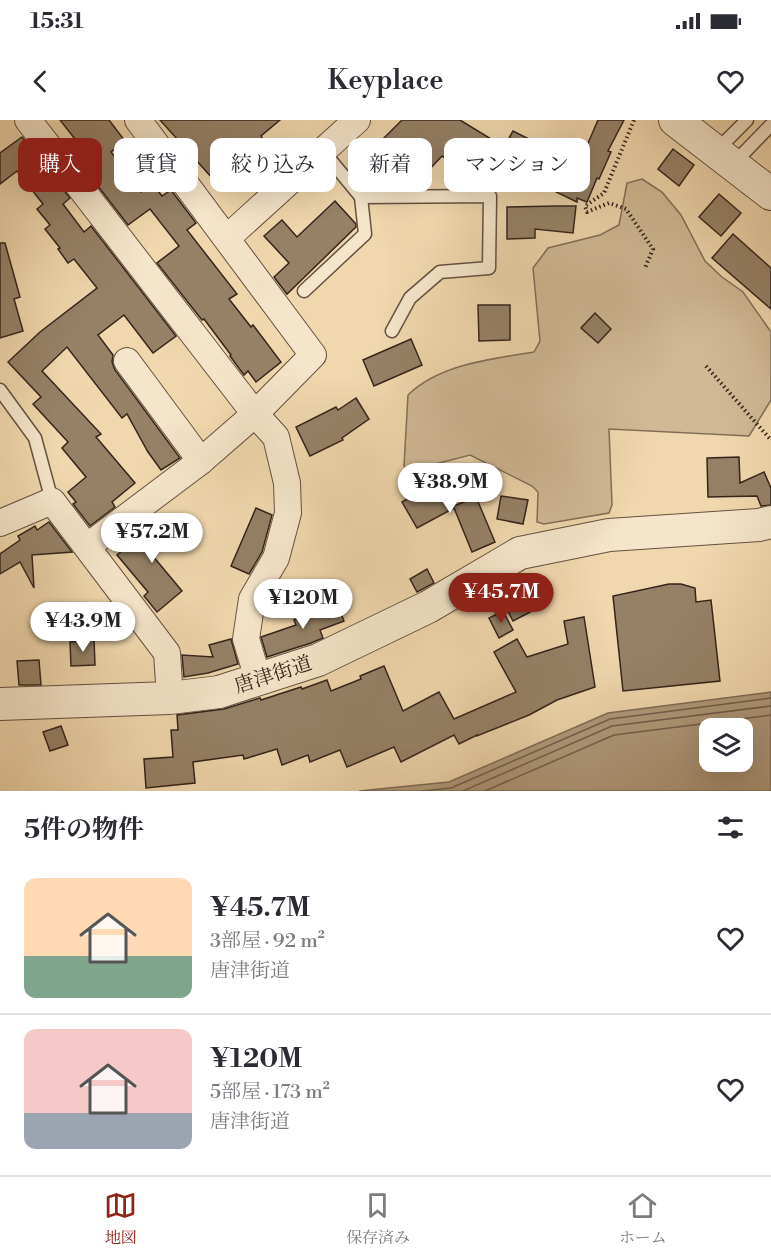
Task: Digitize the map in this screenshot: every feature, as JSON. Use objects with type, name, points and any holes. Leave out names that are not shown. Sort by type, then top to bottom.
[{"type":"street","points":[[28,120],[255,414],[276,437],[287,483],[288,513],[276,558],[252,599],[246,639],[258,679]]},
{"type":"street","points":[[88,546],[201,460],[255,414],[313,355],[138,120]]},
{"type":"street","points":[[336,139],[357,120]]},
{"type":"street","points":[[675,120],[771,195]]},
{"type":"street","points":[[227,238],[278,192]]},
{"type":"street","points":[[127,361],[201,460]]},
{"type":"street","points":[[0,523],[52,501],[167,653],[170,698]]},
{"type":"street","name":"唐津街道","points":[[0,704],[170,698],[219,692],[318,660],[428,607],[520,553],[609,535],[759,525],[771,522]]},
{"type":"lane","points":[[724,158],[747,120]]},
{"type":"lane","points":[[724,158],[771,125]]},
{"type":"lane","points":[[304,291],[365,234],[362,197],[336,166]]},
{"type":"lane","points":[[362,197],[490,196],[489,268],[440,272],[410,298],[392,331]]},
{"type":"lane","points":[[0,390],[35,438],[52,501]]},
{"type":"path","points":[[634,120],[604,193],[585,206],[587,212],[609,203],[626,209],[653,249],[645,268]]},
{"type":"path","points":[[706,366],[771,440]]},
{"type":"shaded area","points":[[642,179],[662,192],[681,215],[705,261],[743,292],[771,332],[771,400],[749,436],[609,429],[612,505],[609,513],[544,524],[537,522],[538,492],[532,486],[470,455],[409,471],[404,466],[408,395],[435,376],[451,370],[484,361],[534,352],[540,341],[533,268],[548,248],[600,235],[619,225],[627,183]]},
{"type":"water","points":[[771,692],[771,791],[359,791],[449,782],[608,713]]},
{"type":"building","points":[[60,120],[109,120],[123,138],[114,138],[114,150],[111,152],[114,156],[114,192],[159,192],[162,196],[173,192],[196,223],[187,230],[237,294],[229,299],[251,327],[253,325],[281,362],[256,382],[248,371],[244,375],[204,319],[202,320],[157,263],[179,246],[150,209],[128,225],[102,191],[102,138],[74,138]]},
{"type":"building","points":[[160,120],[280,120],[261,136],[262,138],[210,138],[210,176],[198,162],[198,138],[176,138]]},
{"type":"building","points":[[402,120],[460,120],[489,138],[444,138],[444,157],[442,156],[432,167],[432,138],[384,138]]},
{"type":"building","points":[[598,120],[624,120],[608,151],[611,152],[587,202],[577,198],[577,202],[556,192],[590,192],[590,139]]},
{"type":"building","points":[[513,131],[527,138],[509,138]]},
{"type":"building","points":[[18,140],[18,172],[0,184],[0,153]]},
{"type":"building","points":[[673,149],[694,165],[679,186],[658,169]]},
{"type":"building","points":[[34,192],[65,192],[70,198],[63,204],[84,232],[91,226],[176,336],[153,353],[124,315],[98,335],[113,355],[112,362],[115,370],[180,458],[161,470],[127,414],[122,418],[67,347],[42,371],[101,434],[96,437],[135,483],[112,502],[115,507],[90,526],[73,504],[76,502],[68,492],[86,477],[62,448],[68,442],[33,404],[41,397],[8,362],[40,332],[97,288],[74,259],[68,263],[45,229],[50,225],[37,209],[43,204]]},
{"type":"building","points":[[719,194],[741,213],[721,236],[699,217]]},
{"type":"building","points":[[335,201],[356,224],[356,227],[287,294],[274,277],[289,263],[264,236],[282,220],[297,237]]},
{"type":"building","points":[[576,206],[573,233],[535,229],[535,238],[507,239],[507,207]]},
{"type":"building","points":[[733,234],[771,268],[771,309],[712,258]]},
{"type":"building","points":[[0,243],[5,243],[20,297],[14,299],[23,331],[0,338]]},
{"type":"building","points":[[478,305],[510,305],[510,340],[479,341]]},
{"type":"building","points":[[595,313],[611,329],[598,343],[581,328]]},
{"type":"building","points":[[411,339],[422,365],[374,386],[363,360]]},
{"type":"building","points":[[356,398],[369,419],[342,438],[343,440],[310,456],[296,427],[336,407],[338,410]]},
{"type":"building","points":[[739,457],[740,483],[764,472],[771,488],[771,505],[761,506],[757,496],[708,497],[707,458]]},
{"type":"building","points":[[440,480],[454,506],[476,497],[495,542],[472,552],[454,508],[417,528],[402,502]]},
{"type":"building","points":[[501,496],[528,500],[523,524],[497,519]]},
{"type":"building","points":[[256,508],[272,515],[262,552],[249,574],[231,566]]},
{"type":"building","points":[[163,516],[178,534],[158,546],[160,548],[152,555],[182,591],[157,612],[144,596],[148,592],[117,555]]},
{"type":"building","points":[[49,522],[72,552],[32,555],[34,588],[20,562],[0,574],[0,554],[20,540],[18,536],[35,526],[37,530]]},
{"type":"building","points":[[427,569],[434,583],[417,592],[410,579]]},
{"type":"building","points":[[525,575],[542,606],[513,621],[497,590]]},
{"type":"building","points":[[669,584],[681,584],[695,588],[696,602],[711,600],[720,681],[623,691],[613,596]]},
{"type":"building","points":[[336,601],[344,621],[320,630],[323,638],[267,657],[261,637],[296,625],[294,620],[320,610],[318,607]]},
{"type":"building","points":[[503,611],[513,630],[499,638],[489,618]]},
{"type":"building","points":[[584,617],[595,687],[557,700],[529,715],[459,744],[454,735],[401,762],[394,747],[347,767],[340,750],[310,762],[308,755],[282,765],[277,749],[244,759],[243,755],[193,762],[195,783],[146,788],[144,759],[173,757],[171,730],[178,730],[177,715],[224,709],[301,687],[302,689],[327,680],[331,691],[361,679],[360,676],[384,666],[403,711],[439,692],[454,719],[516,692],[494,652],[517,639],[527,657],[568,644],[564,621]]},
{"type":"building","points":[[231,639],[238,664],[184,677],[182,655],[213,657],[209,645]]},
{"type":"building","points":[[94,640],[95,665],[71,666],[70,642]]},
{"type":"building","points":[[39,660],[41,685],[19,685],[17,661]]},
{"type":"building","points":[[61,726],[68,745],[50,751],[43,732]]}]
